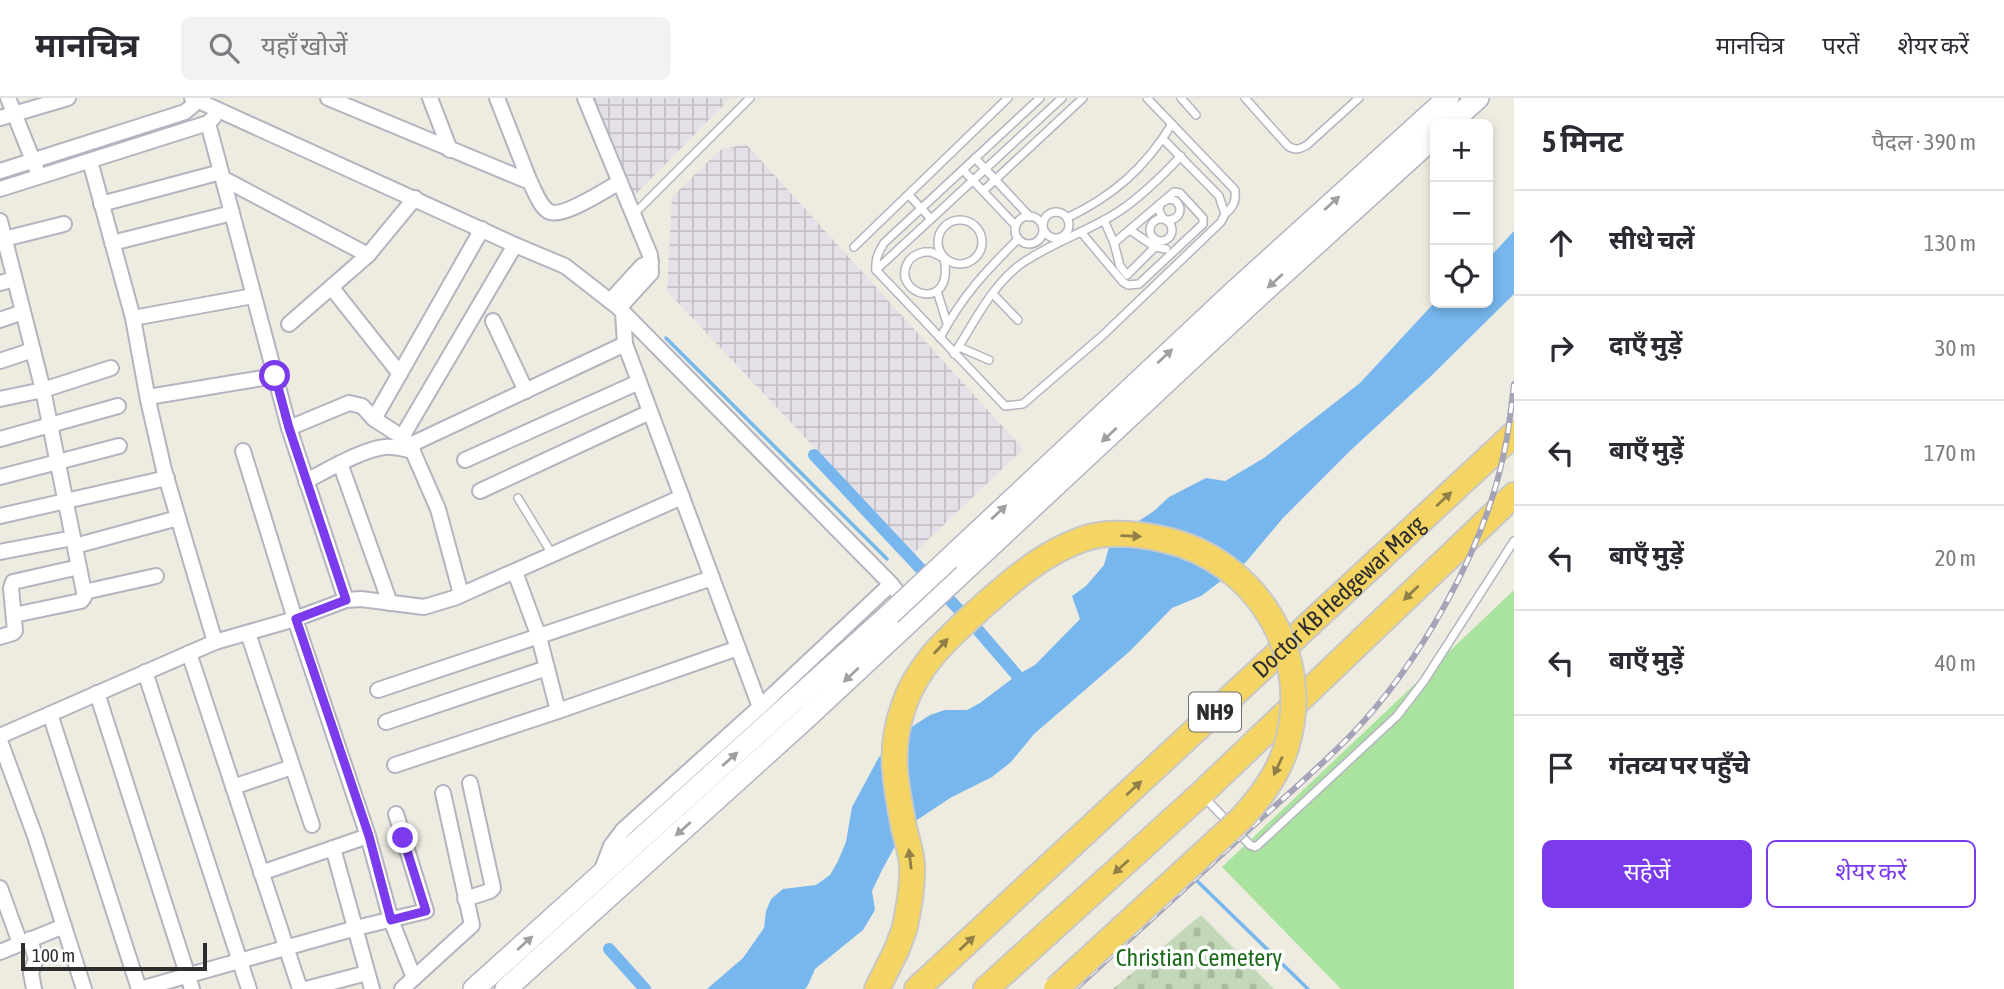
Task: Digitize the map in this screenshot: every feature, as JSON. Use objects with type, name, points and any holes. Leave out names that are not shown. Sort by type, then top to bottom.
[{"type":"highway","name":"Doctor KB Hedgewar Marg","points":[[917,989],[1514,434]]},
{"type":"highway","name":"Doctor KB Hedgewar Marg","points":[[986,989],[1201,794],[1514,495]]},
{"type":"highway","points":[[877,989],[905,927],[910,903],[912,864],[893,760],[903,707],[922,668],[946,640],[1019,575],[1036,562],[1085,538],[1136,535],[1190,546],[1237,575],[1259,599],[1279,631],[1290,666],[1293,691],[1293,712],[1286,749],[1266,789],[1241,819],[1056,989]]},
{"type":"main road","points":[[474,989],[890,614],[1236,290],[1448,98]]},
{"type":"main road","points":[[1455,119],[1478,98]]},
{"type":"main road","points":[[506,989],[805,719],[1252,302],[1430,141]]},
{"type":"street","points":[[8,98],[36,168]]},
{"type":"street","points":[[0,118],[68,98]]},
{"type":"street","points":[[328,98],[530,182]]},
{"type":"street","points":[[430,98],[450,150]]},
{"type":"street","points":[[497,98],[530,182],[545,210],[552,214],[566,211],[620,182]]},
{"type":"street","points":[[585,98],[650,255],[648,267],[619,303],[625,344],[760,707]]},
{"type":"street","points":[[0,189],[36,168],[185,112],[195,99],[565,266],[619,303],[891,584],[908,605],[895,625],[891,638]]},
{"type":"street","points":[[0,171],[90,161],[208,123],[220,110]]},
{"type":"street","points":[[208,123],[289,428],[346,600]]},
{"type":"street","points":[[90,161],[133,318],[167,478],[215,642]]},
{"type":"street","points":[[102,204],[222,176],[368,255]]},
{"type":"street","points":[[289,324],[368,255],[415,198]]},
{"type":"street","points":[[112,243],[232,213]]},
{"type":"street","points":[[0,222],[7,281],[23,312],[43,390],[84,592],[80,601],[14,615]]},
{"type":"street","points":[[2,240],[64,224]]},
{"type":"street","points":[[374,419],[482,229]]},
{"type":"street","points":[[408,444],[514,245]]},
{"type":"street","points":[[332,288],[400,374]]},
{"type":"street","points":[[133,318],[253,296]]},
{"type":"street","points":[[0,320],[23,312]]},
{"type":"street","points":[[493,321],[526,391]]},
{"type":"street","points":[[306,481],[340,463],[381,447],[408,444],[625,344]]},
{"type":"street","points":[[0,361],[33,350]]},
{"type":"street","points":[[0,399],[43,390],[111,368]]},
{"type":"street","points":[[148,397],[275,376]]},
{"type":"street","points":[[464,460],[639,382]]},
{"type":"street","points":[[289,428],[349,403],[356,403],[408,444],[438,509],[461,594]]},
{"type":"street","points":[[0,439],[118,406]]},
{"type":"street","points":[[480,491],[650,412]]},
{"type":"street","points":[[0,477],[119,446]]},
{"type":"street","points":[[243,451],[369,836],[391,920],[414,978]]},
{"type":"street","points":[[340,463],[390,603]]},
{"type":"street","points":[[0,516],[167,478]]},
{"type":"street","points":[[84,989],[35,836],[0,739],[50,714],[215,642],[296,619],[346,600],[361,599],[424,607],[514,572],[682,497]]},
{"type":"street","points":[[0,552],[74,542],[178,518]]},
{"type":"street","points":[[0,637],[13,633],[13,582],[79,568]]},
{"type":"street","points":[[514,572],[539,637],[558,711]]},
{"type":"street","points":[[84,592],[156,576]]},
{"type":"street","points":[[378,690],[712,578]]},
{"type":"street","points":[[599,877],[611,846],[623,830],[891,584]]},
{"type":"street","points":[[248,633],[312,825]]},
{"type":"street","points":[[395,765],[738,648]]},
{"type":"street","points":[[189,653],[300,989]]},
{"type":"street","points":[[386,722],[547,668]]},
{"type":"street","points":[[145,672],[249,989]]},
{"type":"street","points":[[97,693],[190,982]]},
{"type":"street","points":[[50,714],[140,989],[190,982],[240,960],[426,911],[396,814]]},
{"type":"street","points":[[233,787],[292,767]]},
{"type":"street","points":[[465,900],[493,888],[470,782]]},
{"type":"street","points":[[401,989],[472,925],[443,793]]},
{"type":"street","points":[[261,873],[369,836]]},
{"type":"street","points":[[332,848],[372,989]]},
{"type":"street","points":[[0,888],[36,959],[30,973],[34,989]]},
{"type":"street","points":[[0,951],[64,926]]},
{"type":"street","points":[[306,989],[368,973]]},
{"type":"lane","points":[[634,215],[750,98]]},
{"type":"lane","points":[[854,247],[1009,98]]},
{"type":"lane","points":[[1040,98],[884,243],[875,262],[876,270],[940,338],[956,351],[1005,406],[1023,404],[1102,336],[1221,222],[1236,201],[1235,190],[1147,98]]},
{"type":"lane","points":[[876,270],[1062,98]]},
{"type":"lane","points":[[983,191],[1083,98]]},
{"type":"lane","points":[[1181,98],[1196,115]]},
{"type":"lane","points":[[1245,98],[1288,146],[1294,149],[1307,145],[1359,98]]},
{"type":"lane","points":[[1067,218],[1094,205],[1114,190],[1147,160],[1172,124]]},
{"type":"lane","points":[[1163,139],[1219,196],[1225,214]]},
{"type":"lane","points":[[956,351],[984,306],[1007,277],[1063,238],[1081,232],[1120,211],[1152,186],[1181,156]]},
{"type":"lane","points":[[975,158],[1030,217],[1038,220],[1050,237],[1063,238]]},
{"type":"lane","points":[[963,170],[1016,226]]},
{"type":"lane","points":[[1081,232],[1122,282],[1128,285],[1139,284],[1204,222],[1203,218],[1174,192],[1114,243]]},
{"type":"lane","points":[[909,195],[931,219]]},
{"type":"lane","points":[[1173,200],[1180,207],[1177,217],[1165,219],[1159,211],[1162,202],[1173,200]]},
{"type":"lane","points":[[1030,217],[1021,219],[1016,226],[1018,239],[1026,244],[1034,243],[1041,236],[1044,219],[1051,213],[1060,213],[1067,218],[1068,230],[1063,238]]},
{"type":"lane","points":[[944,258],[931,252],[911,257],[905,270],[907,283],[912,289],[924,294],[937,290],[946,279],[947,273],[944,258],[939,245],[939,237],[946,225],[960,220],[973,224],[978,229],[982,243],[976,256],[965,263],[944,258]]},
{"type":"lane","points":[[1104,220],[1120,266],[1127,275],[1155,247]]},
{"type":"lane","points":[[1130,230],[1155,247],[1166,249]]},
{"type":"lane","points":[[940,338],[954,310],[969,290],[1018,239]]},
{"type":"lane","points":[[1034,243],[1041,252]]},
{"type":"lane","points":[[937,290],[947,324]]},
{"type":"lane","points":[[993,294],[1018,320]]},
{"type":"lane","points":[[956,351],[989,360]]},
{"type":"lane","points":[[518,498],[553,555]]},
{"type":"lane","points":[[1201,794],[1250,845],[1258,845],[1397,716],[1424,681],[1514,541]]},
{"type":"shaded area","points":[[585,98],[730,98],[628,202]]},
{"type":"shaded area","points":[[746,144],[1023,449],[914,553],[667,291],[672,197],[720,150]]},
{"type":"green space","points":[[1514,590],[1514,989],[1341,989],[1222,867]]},
{"type":"green space","name":"Christian Cemetery","points":[[1201,915],[1274,989],[1113,989]]},
{"type":"water","points":[[1514,231],[1514,294],[1283,518],[1246,562],[1201,596],[1172,608],[1130,651],[1034,734],[1011,762],[992,777],[950,798],[917,820],[894,848],[882,870],[872,891],[875,910],[863,930],[815,969],[805,989],[707,989],[743,958],[764,928],[771,899],[783,889],[816,885],[830,875],[846,842],[852,807],[879,757],[907,730],[930,715],[945,710],[967,710],[1035,665],[1080,619],[1072,596],[1086,586],[1104,565],[1109,547],[1134,524],[1169,497],[1206,478],[1225,481],[1264,458],[1360,383],[1430,307],[1493,308],[1493,254]]},
{"type":"waterway","points":[[666,338],[887,559]]},
{"type":"waterway","points":[[814,455],[977,629],[1027,687]]},
{"type":"waterway","points":[[1193,877],[1308,989]]},
{"type":"waterway","points":[[609,949],[645,989]]},
{"type":"railway","points":[[1075,989],[1339,747],[1401,675],[1445,605],[1480,531],[1503,457],[1514,384]]},
{"type":"route","points":[[275,376],[289,428],[346,600],[296,619],[369,836],[391,920],[426,911],[403,838]]}]
